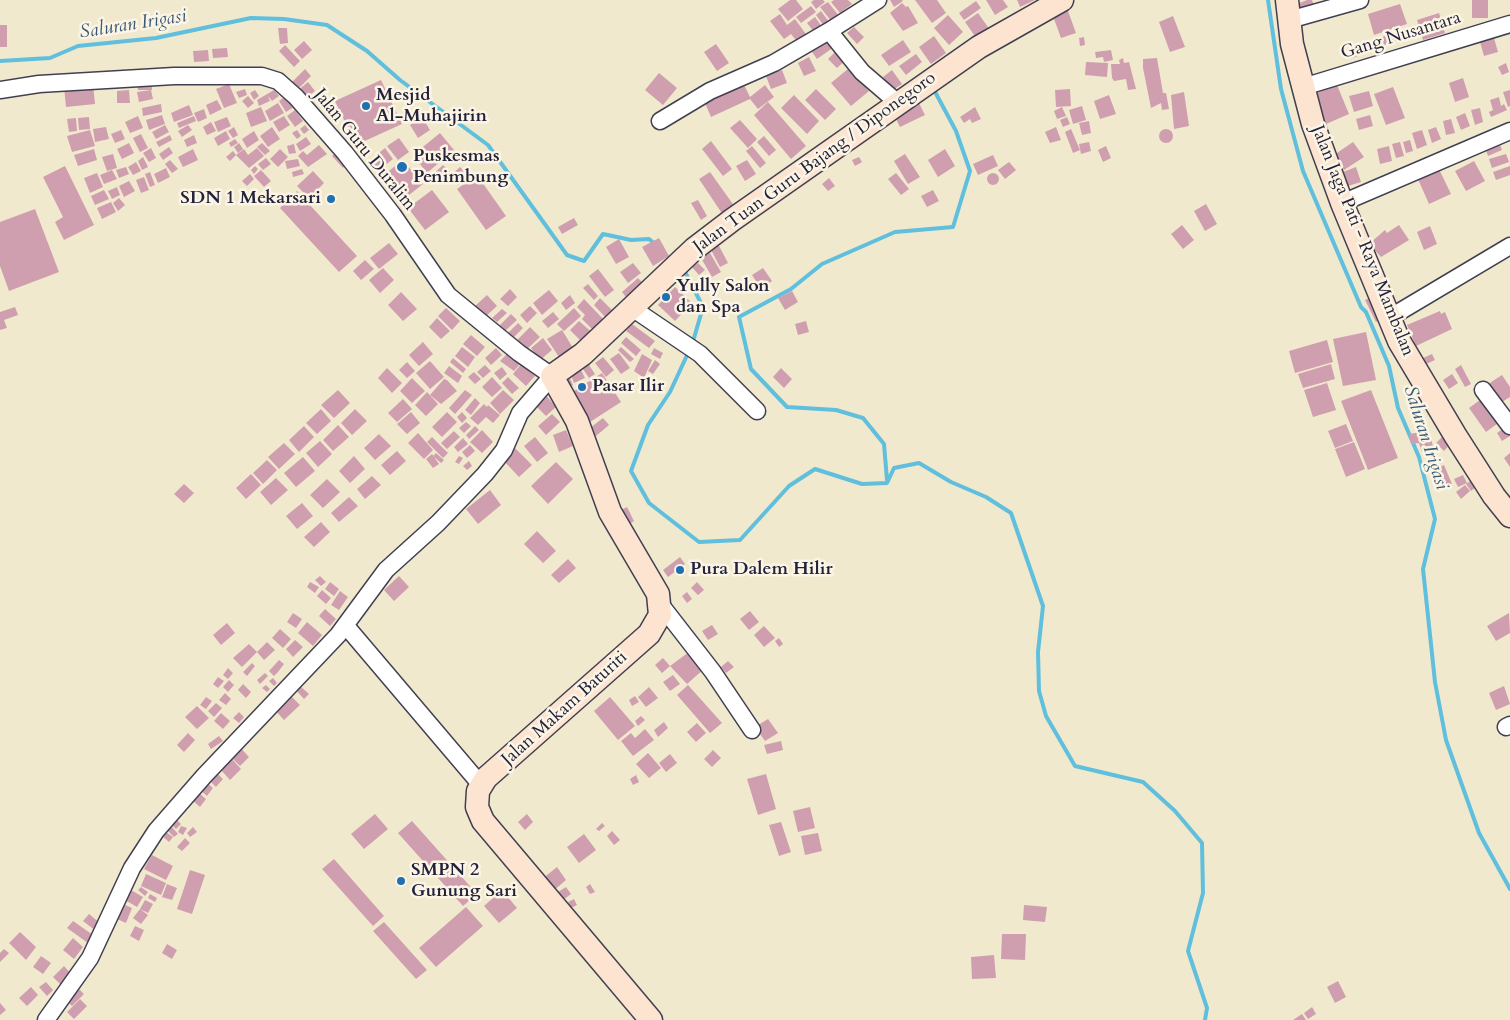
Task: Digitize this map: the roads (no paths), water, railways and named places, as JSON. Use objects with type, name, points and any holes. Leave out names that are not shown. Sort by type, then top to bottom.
[{"type":"street","points":[[660,121],[710,91],[774,63],[878,0]]},
{"type":"street","name":"Jalan Tuan Guru Bajang / Diponegoro","points":[[557,372],[583,354],[694,249],[739,214],[898,102],[1000,34],[1062,0]]},
{"type":"street","points":[[1288,10],[1360,0]]},
{"type":"street","name":"Jalan Jaga Pati - Raya Mambalan","points":[[1288,10],[1292,44],[1324,157],[1399,341],[1424,387],[1507,505]]},
{"type":"street","name":"Gang Nusantara","points":[[1303,87],[1510,24]]},
{"type":"street","points":[[828,31],[862,72],[898,102]]},
{"type":"street","name":"Jalan Guru Duralim","points":[[0,90],[39,84],[174,76],[262,76],[278,81],[296,97],[345,153],[393,215],[448,295],[519,353],[557,372]]},
{"type":"street","points":[[1342,203],[1510,131]]},
{"type":"street","points":[[1389,318],[1510,246]]},
{"type":"street","points":[[632,308],[700,354],[757,411]]},
{"type":"street","points":[[46,1020],[90,958],[132,868],[156,831],[204,776],[346,626],[386,570],[438,523],[496,462],[509,442],[513,426],[520,413],[557,372],[610,512],[658,594],[661,605],[713,672],[752,730]]},
{"type":"street","points":[[1484,390],[1510,426]]},
{"type":"street","name":"Jalan Makam Baturiti","points":[[481,785],[653,630],[660,616],[661,605]]},
{"type":"street","points":[[346,626],[481,785],[476,801],[483,821],[651,1020]]},
{"type":"waterway","name":"Saluran Irigasi","points":[[1268,0],[1281,89],[1303,171],[1361,307],[1366,312],[1389,366],[1398,408],[1419,457],[1435,519],[1423,569],[1435,682],[1446,740],[1479,833],[1510,889]]},
{"type":"waterway","name":"Saluran Irigasi","points":[[0,61],[50,58],[78,46],[156,38],[251,18],[284,19],[327,25],[367,51],[400,80],[488,145],[567,255],[584,261],[603,234],[631,240],[649,239],[655,244]]},
{"type":"waterway","name":"Saluran Irigasi","points":[[887,480],[884,444],[863,418],[836,410],[787,407],[751,369],[739,317],[791,289],[822,264],[895,232],[953,227],[970,171],[956,131],[933,88]]},
{"type":"waterway","name":"Saluran Irigasi","points":[[683,268],[703,307],[692,345]]},
{"type":"waterway","name":"Saluran Irigasi","points":[[689,351],[670,392],[648,425],[631,471],[649,503],[699,542],[740,540],[789,486],[815,469],[862,484],[887,483],[894,468],[919,463],[951,482],[986,497],[1011,513],[1043,606],[1038,652],[1039,691],[1046,716],[1075,766],[1143,782],[1175,811],[1202,843],[1203,893],[1188,951],[1207,1008],[1205,1020]]},
{"type":"place","name":"Mesjid Al-Muhajirin","points":[[366,106]]},
{"type":"place","name":"Puskesmas Penimbung","points":[[402,167]]},
{"type":"place","name":"SDN 1 Mekarsari","points":[[331,199]]},
{"type":"place","name":"Yully Salon dan Spa","points":[[666,297]]},
{"type":"place","name":"Pasar Ilir","points":[[582,387]]},
{"type":"place","name":"Pura Dalem Hilir","points":[[680,570]]},
{"type":"place","name":"SMPN 2 Gunung Sari","points":[[401,881]]}]
